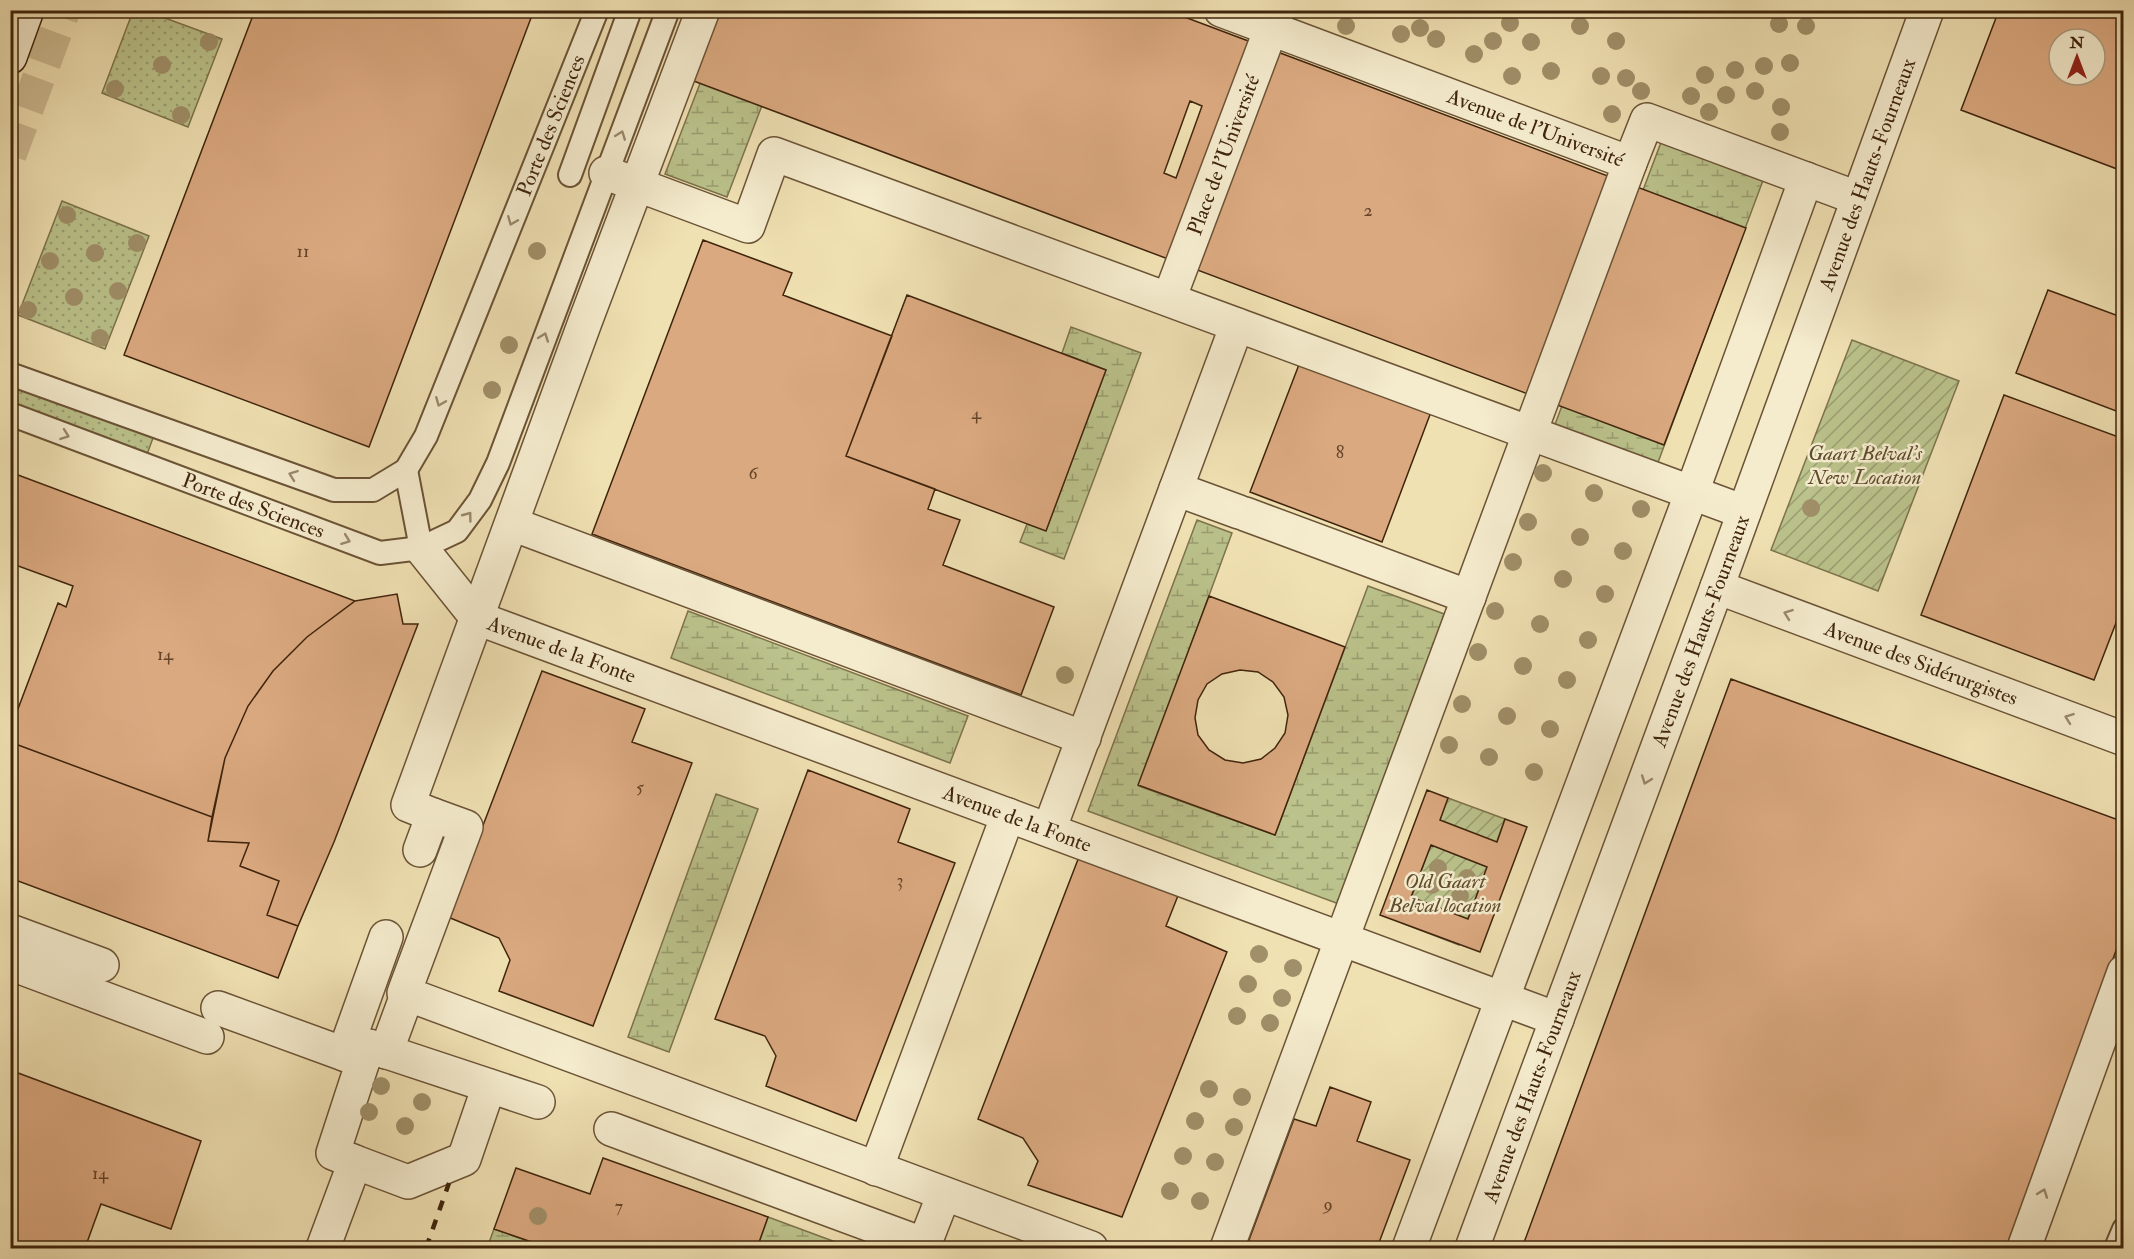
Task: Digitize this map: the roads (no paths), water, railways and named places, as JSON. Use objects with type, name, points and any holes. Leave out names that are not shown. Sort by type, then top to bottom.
[{"type":"street","points":[[10,57],[27,10]]},
{"type":"street","points":[[703,10],[408,806],[466,827],[404,993],[1084,1247]]},
{"type":"street","name":"Avenue de l'Université","points":[[1221,10],[1274,20],[1630,163],[1647,120],[1857,198]]},
{"type":"street","name":"Avenue des Hauts-Fourneaux","points":[[1472,1248],[1717,587],[1926,10]]},
{"type":"street","name":"Place de l'Université","points":[[1169,299],[1274,20]]},
{"type":"street","points":[[606,173],[748,226],[774,154],[1744,512]]},
{"type":"street","points":[[1227,1248],[1630,163]]},
{"type":"street","points":[[1409,1248],[1692,492],[1806,179]]},
{"type":"street","points":[[1049,830],[1237,325]]},
{"type":"street","points":[[1176,489],[1469,597]]},
{"type":"street","points":[[512,524],[679,577],[1084,738]]},
{"type":"street","name":"Avenue de la Fonte","points":[[422,548],[473,630],[1008,815],[1557,1019]]},
{"type":"street","name":"Avenue des Sidérurgistes","points":[[1717,587],[2124,739]]},
{"type":"street","points":[[420,850],[433,815]]},
{"type":"street","points":[[876,1169],[1008,815]]},
{"type":"street","points":[[102,965],[23,936],[25,969],[50,978],[213,1022],[489,1086],[538,1102]]},
{"type":"street","points":[[386,937],[364,1056],[333,1153],[408,1182],[464,1159],[489,1086]]},
{"type":"street","points":[[2024,1248],[2124,972]]},
{"type":"street","points":[[364,1056],[407,994]]},
{"type":"street","points":[[611,1129],[924,1247],[944,1194]]},
{"type":"street","points":[[323,1248],[355,1162]]},
{"type":"lane","name":"Porte des Sciences","points":[[10,374],[334,490],[373,490],[406,470],[426,436],[597,10]]},
{"type":"lane","points":[[570,175],[630,10]]},
{"type":"lane","name":"Porte des Sciences","points":[[10,414],[380,553],[422,548],[457,531],[484,491],[498,463],[668,10]]},
{"type":"lane","points":[[406,470],[422,548]]},
{"type":"lane","points":[[2116,1248],[2124,1229]]},
{"type":"tunnel","points":[[10,155],[64,10]]},
{"type":"railway","points":[[426,1248],[449,1183]]},
{"type":"park label","name":"Gaart Belval's New Location","points":[[1865,465]]},
{"type":"park label","name":"Old Gaart Belval location","points":[[1445,893]]}]
